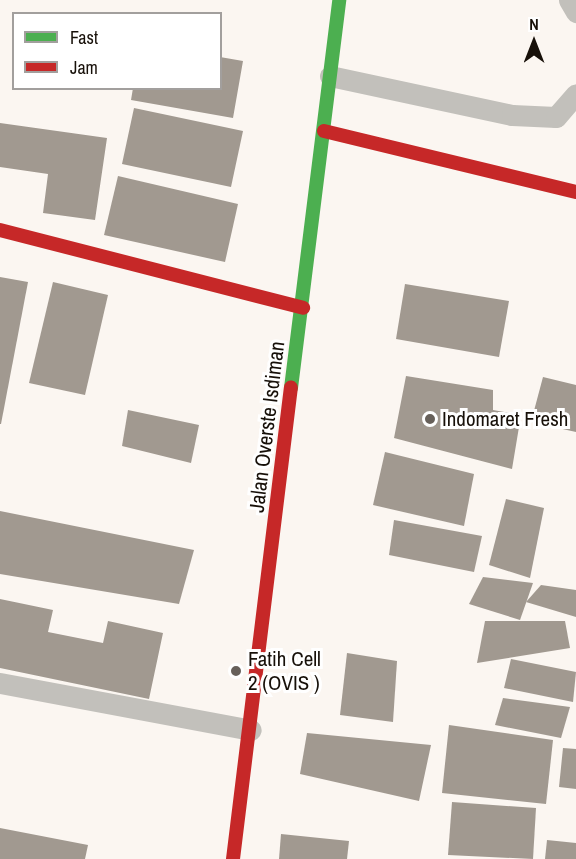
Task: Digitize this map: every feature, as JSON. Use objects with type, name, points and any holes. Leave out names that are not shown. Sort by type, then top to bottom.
[{"type":"main road","name":"Jalan Overste Isdiman","points":[[232,859],[251,730],[339,0]]},
{"type":"main road","points":[[324,131],[576,192]]},
{"type":"main road","points":[[0,230],[303,308]]},
{"type":"lane","points":[[568,0],[576,12]]},
{"type":"lane","points":[[330,76],[512,115],[556,117],[576,94]]},
{"type":"lane","points":[[0,683],[251,730]]},
{"type":"building","points":[[222,57],[243,61],[233,118],[131,100],[133,90],[222,90]]},
{"type":"building","points":[[134,108],[243,131],[231,187],[122,164]]},
{"type":"building","points":[[0,123],[107,138],[95,220],[43,213],[48,174],[0,167]]},
{"type":"building","points":[[118,176],[238,204],[225,262],[104,235]]},
{"type":"building","points":[[0,277],[28,282],[1,424],[0,424]]},
{"type":"building","points":[[53,282],[108,295],[85,395],[29,383]]},
{"type":"building","points":[[405,284],[509,301],[499,357],[396,339]]},
{"type":"building","points":[[406,376],[493,390],[493,410],[521,415],[512,469],[394,438]]},
{"type":"building","points":[[543,377],[576,385],[576,432],[531,422]]},
{"type":"building","points":[[128,410],[199,425],[191,463],[122,446]]},
{"type":"building","points":[[385,452],[474,474],[464,526],[373,505]]},
{"type":"building","points":[[506,499],[544,508],[530,578],[489,565]]},
{"type":"building","points":[[0,511],[194,550],[179,604],[0,574]]},
{"type":"building","points":[[394,520],[482,536],[474,572],[389,555]]},
{"type":"building","points":[[483,577],[533,583],[520,620],[469,604]]},
{"type":"building","points":[[541,585],[576,590],[576,617],[526,602]]},
{"type":"building","points":[[0,599],[53,610],[48,632],[103,643],[108,621],[163,633],[149,699],[0,668]]},
{"type":"building","points":[[485,621],[565,621],[570,648],[477,663]]},
{"type":"building","points":[[347,653],[397,661],[393,722],[340,715]]},
{"type":"building","points":[[511,659],[576,672],[573,702],[504,688]]},
{"type":"building","points":[[503,698],[570,707],[561,738],[495,725]]},
{"type":"building","points":[[449,725],[553,740],[546,804],[442,793]]},
{"type":"building","points":[[307,733],[431,745],[419,801],[300,774]]},
{"type":"building","points":[[563,748],[576,749],[576,789],[559,787]]},
{"type":"building","points":[[452,802],[536,808],[533,859],[448,855]]},
{"type":"building","points":[[0,828],[88,845],[85,859],[0,859]]},
{"type":"building","points":[[281,834],[349,841],[347,859],[279,859]]},
{"type":"building","points":[[547,840],[576,843],[576,859],[545,859]]},
{"type":"traffic: fast","points":[[291,388],[339,0]]},
{"type":"traffic: jam","points":[[324,131],[576,192]]},
{"type":"traffic: jam","points":[[0,230],[303,308]]},
{"type":"traffic: jam","points":[[233,859],[291,388]]},
{"type":"place","name":"Indomaret Fresh","points":[[430,419]]},
{"type":"place","name":"Fatih Cell 2 (OVIS )","points":[[236,671]]}]
